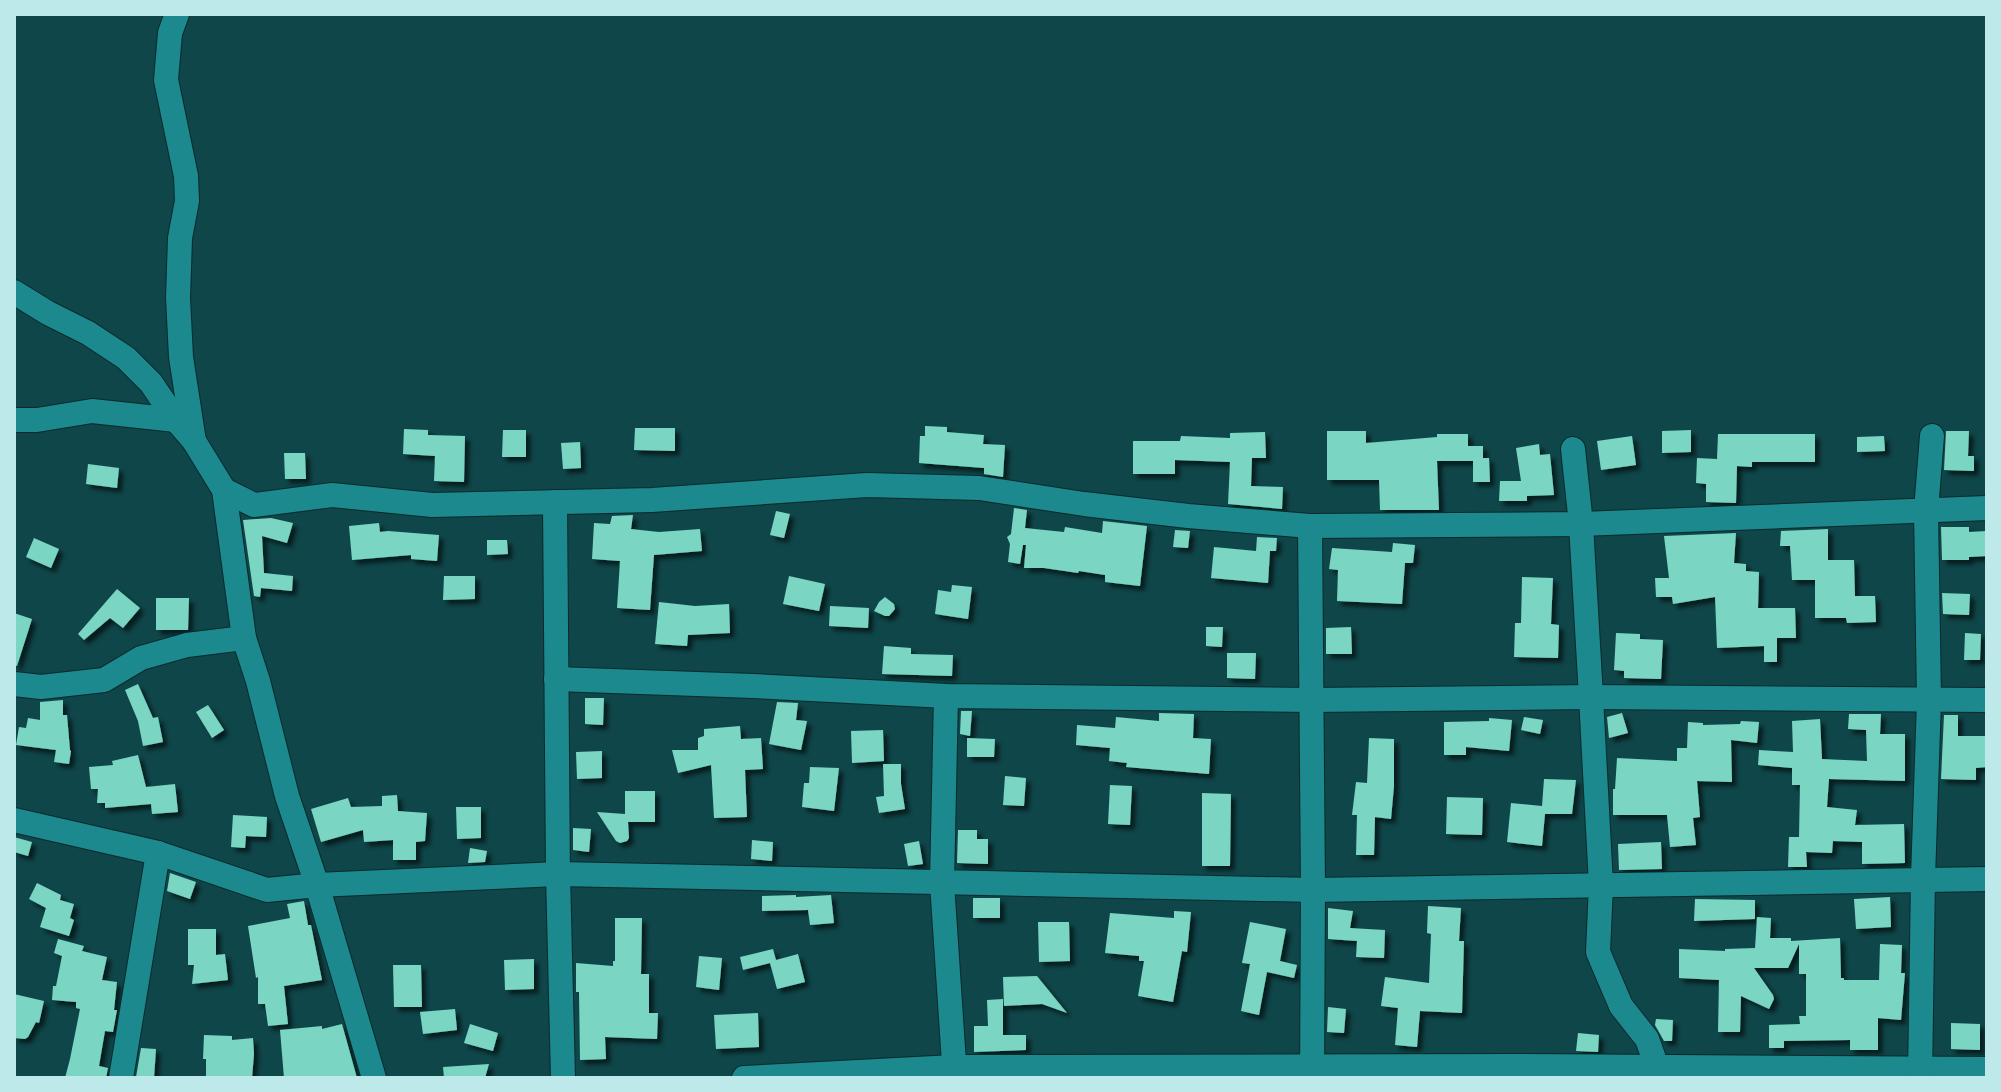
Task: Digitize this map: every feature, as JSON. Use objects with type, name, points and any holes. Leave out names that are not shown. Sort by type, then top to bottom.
[{"type":"street","points":[[177,14],[170,33],[166,80],[186,176],[187,201],[180,238],[178,298],[181,357],[194,441]]},
{"type":"street","points":[[14,292],[126,358],[151,383],[194,441],[224,490],[244,638],[287,796],[317,885],[374,1078]]},
{"type":"street","points":[[14,420],[37,420],[92,411],[176,420]]},
{"type":"street","points":[[1920,1073],[1929,700],[1926,510],[1932,436]]},
{"type":"street","points":[[1573,449],[1581,524],[1601,885],[1598,952],[1621,1006],[1647,1039],[1657,1072]]},
{"type":"street","points":[[224,490],[254,505],[332,495],[432,505],[652,500],[867,485],[979,488],[1188,516],[1310,526],[1581,524],[1987,508]]},
{"type":"street","points":[[555,502],[563,1078]]},
{"type":"street","points":[[1310,526],[1312,1072]]},
{"type":"street","points":[[14,684],[41,687],[104,680],[141,658],[187,645],[244,638]]},
{"type":"street","points":[[556,679],[946,696],[1312,700],[1591,697],[1987,700]]},
{"type":"street","points":[[946,696],[942,883],[955,1072]]},
{"type":"street","points":[[14,820],[158,853],[267,890],[558,874],[1313,890],[1987,879]]},
{"type":"street","points":[[121,1078],[158,853]]},
{"type":"street","points":[[744,1078],[955,1072],[1920,1073],[1987,1069]]},
{"type":"building","points":[[925,426],[947,427],[947,432],[984,435],[983,444],[1005,445],[1003,477],[984,474],[984,468],[919,463],[920,436],[925,436]]},
{"type":"building","points":[[635,428],[675,428],[675,451],[634,450]]},
{"type":"building","points":[[404,429],[428,430],[428,435],[465,436],[464,482],[434,481],[435,456],[403,454]]},
{"type":"building","points":[[503,430],[526,430],[526,457],[502,457]]},
{"type":"building","points":[[1691,430],[1691,452],[1662,453],[1662,431]]},
{"type":"building","points":[[1327,431],[1366,431],[1366,443],[1437,437],[1437,434],[1468,434],[1468,446],[1483,446],[1483,458],[1489,458],[1490,482],[1473,482],[1473,461],[1437,461],[1439,510],[1380,510],[1379,480],[1327,480]]},
{"type":"building","points":[[1946,431],[1969,431],[1968,456],[1974,456],[1974,471],[1944,470]]},
{"type":"building","points":[[1265,432],[1266,458],[1252,458],[1251,486],[1283,487],[1282,509],[1228,504],[1230,462],[1175,460],[1175,474],[1133,474],[1133,441],[1180,441],[1181,436],[1230,438],[1230,433]]},
{"type":"building","points":[[1718,434],[1815,434],[1815,462],[1752,462],[1752,467],[1737,466],[1736,503],[1706,502],[1706,484],[1696,483],[1697,458],[1717,459]]},
{"type":"building","points":[[1632,436],[1636,465],[1601,470],[1597,441]]},
{"type":"building","points":[[1884,436],[1885,451],[1857,452],[1857,437]]},
{"type":"building","points":[[580,442],[581,468],[563,469],[561,443]]},
{"type":"building","points":[[1539,444],[1540,455],[1550,454],[1554,495],[1527,496],[1527,501],[1499,501],[1500,481],[1521,481],[1516,448]]},
{"type":"building","points":[[284,453],[305,453],[306,479],[285,479]]},
{"type":"building","points":[[88,464],[119,468],[117,488],[86,484]]},
{"type":"building","points":[[1014,508],[1027,510],[1025,528],[1064,532],[1065,527],[1102,533],[1103,521],[1147,526],[1140,586],[1105,582],[1105,575],[1024,568],[1026,545],[1023,545],[1020,564],[1008,562],[1010,544],[1007,537],[1011,534]]},
{"type":"building","points":[[776,511],[790,514],[784,538],[770,535]]},
{"type":"building","points":[[633,515],[631,529],[659,532],[700,529],[702,551],[654,555],[650,610],[617,608],[620,561],[592,559],[594,523],[610,524],[612,516]]},
{"type":"building","points":[[271,518],[293,523],[287,543],[262,536],[264,573],[293,576],[292,591],[261,588],[260,597],[254,596],[243,520]]},
{"type":"building","points":[[379,523],[380,532],[439,535],[437,561],[411,559],[411,555],[352,560],[349,526]]},
{"type":"building","points":[[1941,527],[1969,527],[1969,532],[1987,531],[1987,556],[1942,560]]},
{"type":"building","points":[[1828,529],[1828,560],[1854,560],[1855,596],[1875,596],[1876,622],[1847,623],[1846,618],[1815,618],[1815,580],[1792,580],[1790,546],[1780,546],[1781,531]]},
{"type":"building","points":[[1175,530],[1190,531],[1188,548],[1173,547]]},
{"type":"building","points":[[1736,533],[1734,563],[1746,564],[1746,571],[1759,572],[1758,608],[1795,608],[1796,638],[1777,638],[1777,662],[1764,662],[1764,646],[1717,648],[1715,597],[1673,604],[1672,597],[1656,597],[1655,578],[1669,578],[1664,536]]},
{"type":"building","points":[[1257,537],[1277,538],[1276,551],[1270,551],[1268,583],[1211,578],[1214,547],[1256,551]]},
{"type":"building","points":[[34,538],[59,549],[51,568],[26,557]]},
{"type":"building","points":[[487,540],[507,540],[508,554],[487,555]]},
{"type":"building","points":[[1393,543],[1415,545],[1413,563],[1405,563],[1402,604],[1337,601],[1338,570],[1329,569],[1332,548],[1392,552]]},
{"type":"building","points":[[444,576],[475,576],[475,599],[443,600]]},
{"type":"building","points":[[789,576],[825,584],[819,611],[783,604]]},
{"type":"building","points":[[1522,577],[1553,578],[1551,624],[1559,625],[1558,658],[1514,657],[1515,623],[1521,623]]},
{"type":"building","points":[[952,585],[972,587],[968,619],[935,614],[938,590],[951,592]]},
{"type":"building","points":[[117,589],[140,608],[123,628],[110,618],[84,640],[78,634]]},
{"type":"building","points":[[1942,593],[1970,594],[1969,615],[1943,614]]},
{"type":"building","points":[[885,597],[894,604],[895,609],[889,616],[874,611]]},
{"type":"building","points":[[156,598],[189,598],[188,630],[156,630]]},
{"type":"building","points":[[659,602],[695,606],[729,604],[730,633],[688,635],[687,646],[655,644]]},
{"type":"building","points":[[830,606],[869,608],[868,628],[829,626]]},
{"type":"building","points":[[14,613],[32,619],[17,666],[14,665]]},
{"type":"building","points":[[1206,627],[1223,627],[1222,647],[1206,646]]},
{"type":"building","points":[[1351,627],[1352,654],[1326,654],[1326,628]]},
{"type":"building","points":[[1616,633],[1640,634],[1640,639],[1663,640],[1661,679],[1624,678],[1624,671],[1614,670]]},
{"type":"building","points":[[1965,633],[1981,634],[1980,660],[1964,660]]},
{"type":"building","points":[[884,646],[911,648],[911,654],[953,655],[952,676],[882,674]]},
{"type":"building","points":[[1227,653],[1256,653],[1255,679],[1227,678]]},
{"type":"building","points":[[138,684],[153,718],[158,717],[163,742],[143,746],[138,721],[125,690]]},
{"type":"building","points":[[585,698],[604,698],[603,725],[585,724]]},
{"type":"building","points":[[63,700],[71,751],[69,764],[54,762],[56,750],[16,745],[19,727],[26,728],[28,718],[40,720],[40,702]]},
{"type":"building","points":[[777,702],[798,703],[796,720],[807,721],[801,750],[769,744]]},
{"type":"building","points":[[208,705],[224,730],[212,738],[196,712]]},
{"type":"building","points":[[961,711],[972,711],[970,736],[960,734]]},
{"type":"building","points":[[1159,713],[1194,714],[1193,738],[1211,739],[1209,774],[1126,767],[1127,763],[1109,761],[1110,748],[1076,745],[1077,725],[1115,728],[1116,717],[1159,721]]},
{"type":"building","points":[[1622,713],[1628,733],[1609,738],[1607,717]]},
{"type":"building","points":[[1849,714],[1881,714],[1880,734],[1905,734],[1905,781],[1829,779],[1827,807],[1857,810],[1855,825],[1904,824],[1905,863],[1862,864],[1862,842],[1833,841],[1832,853],[1806,852],[1807,867],[1788,867],[1789,837],[1799,837],[1800,785],[1792,785],[1792,768],[1758,765],[1759,750],[1793,752],[1792,721],[1820,719],[1822,759],[1867,761],[1866,730],[1848,729]]},
{"type":"building","points":[[1944,715],[1958,715],[1958,736],[1987,736],[1987,767],[1976,768],[1976,780],[1941,779]]},
{"type":"building","points":[[1524,717],[1543,720],[1540,734],[1521,730]]},
{"type":"building","points":[[1489,718],[1512,720],[1509,751],[1466,747],[1466,755],[1444,755],[1444,722],[1489,721]]},
{"type":"building","points":[[1741,721],[1759,722],[1757,743],[1731,740],[1732,782],[1697,781],[1700,817],[1693,818],[1696,845],[1670,847],[1667,815],[1613,815],[1617,758],[1677,761],[1677,748],[1687,748],[1688,722],[1703,725],[1740,724]]},
{"type":"building","points":[[740,726],[741,739],[761,738],[763,769],[745,770],[747,817],[714,818],[711,765],[678,773],[672,750],[698,750],[698,738],[704,736],[704,729]]},
{"type":"building","points":[[883,730],[884,761],[852,763],[851,731]]},
{"type":"building","points":[[967,738],[995,739],[994,757],[967,757]]},
{"type":"building","points":[[1369,738],[1394,739],[1391,819],[1375,817],[1374,855],[1356,855],[1357,815],[1352,815],[1356,782],[1367,783]]},
{"type":"building","points":[[602,751],[602,778],[577,779],[576,752]]},
{"type":"building","points":[[138,755],[146,787],[175,784],[178,812],[152,814],[151,804],[105,808],[105,803],[97,803],[98,789],[91,789],[89,767],[113,765],[112,761]]},
{"type":"building","points":[[883,764],[901,764],[905,809],[879,813],[876,797],[884,796]]},
{"type":"building","points":[[810,767],[839,768],[834,811],[802,807],[804,783],[809,783]]},
{"type":"building","points":[[1005,776],[1026,778],[1024,806],[1003,805]]},
{"type":"building","points":[[1544,779],[1576,780],[1572,814],[1545,814],[1542,846],[1507,842],[1511,803],[1542,806]]},
{"type":"building","points":[[1110,785],[1132,786],[1130,825],[1108,824]]},
{"type":"building","points":[[625,791],[655,791],[655,822],[628,822],[629,838],[620,843],[597,812],[625,814]]},
{"type":"building","points":[[1202,793],[1231,794],[1230,866],[1202,866]]},
{"type":"building","points":[[397,795],[398,811],[427,813],[425,841],[416,842],[416,860],[393,860],[393,840],[364,842],[363,830],[321,842],[311,809],[348,798],[351,807],[382,806],[382,796]]},
{"type":"building","points":[[1447,797],[1483,798],[1482,835],[1446,834]]},
{"type":"building","points":[[456,807],[481,807],[481,838],[457,839]]},
{"type":"building","points":[[233,815],[267,817],[266,837],[246,836],[245,848],[231,847]]},
{"type":"building","points":[[573,828],[591,829],[589,852],[573,850]]},
{"type":"building","points":[[958,830],[977,830],[977,839],[988,839],[988,864],[957,863]]},
{"type":"building","points":[[14,837],[32,842],[28,856],[14,852]]},
{"type":"building","points":[[752,840],[773,842],[772,861],[751,859]]},
{"type":"building","points":[[919,841],[923,864],[908,866],[904,844]]},
{"type":"building","points":[[1661,842],[1662,869],[1619,870],[1618,844]]},
{"type":"building","points":[[470,848],[487,851],[485,862],[468,863]]},
{"type":"building","points":[[170,873],[196,882],[190,899],[167,891]]},
{"type":"building","points":[[37,883],[61,895],[60,900],[74,904],[70,918],[74,920],[69,936],[40,927],[46,908],[29,899]]},
{"type":"building","points":[[831,895],[834,923],[810,925],[808,910],[762,911],[762,896]]},
{"type":"building","points":[[1890,897],[1891,927],[1856,929],[1854,899]]},
{"type":"building","points":[[973,898],[1000,898],[1000,918],[973,918]]},
{"type":"building","points":[[1695,899],[1755,900],[1755,919],[1694,921]]},
{"type":"building","points":[[304,901],[322,980],[284,986],[288,1024],[268,1026],[265,1004],[258,1004],[258,977],[248,926],[290,918],[287,904]]},
{"type":"building","points":[[1428,906],[1461,908],[1459,941],[1464,941],[1462,1013],[1420,1011],[1417,1047],[1395,1045],[1398,1008],[1381,1006],[1385,977],[1429,983],[1431,934],[1427,933]]},
{"type":"building","points":[[1328,908],[1353,911],[1350,928],[1385,930],[1384,958],[1356,957],[1357,941],[1328,939]]},
{"type":"building","points":[[1174,911],[1191,912],[1187,952],[1182,951],[1173,1002],[1138,996],[1144,961],[1139,961],[1139,956],[1105,953],[1110,913],[1174,918]]},
{"type":"building","points":[[1757,917],[1771,918],[1770,938],[1791,938],[1791,941],[1840,938],[1841,978],[1844,980],[1879,980],[1880,944],[1902,945],[1901,973],[1905,973],[1901,1020],[1878,1018],[1878,1050],[1850,1050],[1850,1040],[1784,1041],[1784,1048],[1769,1048],[1769,1025],[1800,1024],[1799,1016],[1806,1016],[1806,974],[1799,974],[1799,944],[1788,968],[1754,968],[1773,995],[1769,1009],[1741,996],[1740,1032],[1718,1032],[1719,980],[1679,978],[1679,949],[1725,951],[1755,948]]},
{"type":"building","points":[[615,918],[642,918],[641,974],[649,974],[649,1013],[658,1013],[657,1039],[605,1037],[606,1059],[580,1060],[576,963],[613,966]]},
{"type":"building","points":[[1038,922],[1069,922],[1070,961],[1039,962]]},
{"type":"building","points":[[1250,922],[1286,929],[1280,961],[1297,965],[1294,978],[1267,972],[1259,1015],[1241,1011],[1250,964],[1242,963]]},
{"type":"building","points":[[188,929],[216,929],[216,955],[225,954],[228,980],[192,984],[194,965],[188,965]]},
{"type":"building","points":[[58,939],[84,946],[82,951],[107,957],[102,980],[117,982],[113,1032],[105,1031],[99,1066],[108,1068],[106,1078],[65,1078],[80,1009],[76,1008],[76,1002],[52,1000],[62,956],[54,953]]},
{"type":"building","points":[[773,949],[776,960],[798,954],[805,982],[777,989],[770,963],[743,970],[740,957]]},
{"type":"building","points":[[699,956],[722,958],[719,990],[696,987]]},
{"type":"building","points":[[534,959],[534,989],[505,990],[504,960]]},
{"type":"building","points":[[393,965],[421,965],[422,1007],[394,1007]]},
{"type":"building","points":[[1037,976],[1067,1013],[1042,1004],[1004,1006],[1003,977]]},
{"type":"building","points":[[14,994],[44,1001],[39,1023],[36,1022],[25,1039],[14,1038]]},
{"type":"building","points":[[1003,999],[1003,1035],[1026,1035],[1026,1050],[974,1052],[974,1026],[988,1026],[987,1000]]},
{"type":"building","points":[[1328,1007],[1346,1009],[1344,1033],[1327,1032]]},
{"type":"building","points":[[455,1009],[457,1030],[423,1034],[420,1012]]},
{"type":"building","points":[[758,1013],[759,1047],[716,1049],[714,1015]]},
{"type":"building","points":[[1656,1019],[1673,1020],[1672,1041],[1664,1041],[1655,1025]]},
{"type":"building","points":[[1951,1023],[1980,1024],[1980,1050],[1951,1049]]},
{"type":"building","points":[[342,1024],[357,1078],[284,1078],[280,1030],[322,1026],[322,1029]]},
{"type":"building","points":[[470,1024],[498,1033],[493,1051],[464,1043]]},
{"type":"building","points":[[1578,1033],[1599,1035],[1598,1052],[1576,1051]]},
{"type":"building","points":[[204,1035],[232,1036],[232,1040],[253,1038],[252,1078],[206,1078]]},
{"type":"building","points":[[141,1048],[156,1049],[154,1078],[136,1077]]},
{"type":"building","points":[[489,1064],[485,1078],[444,1078],[443,1067]]}]
